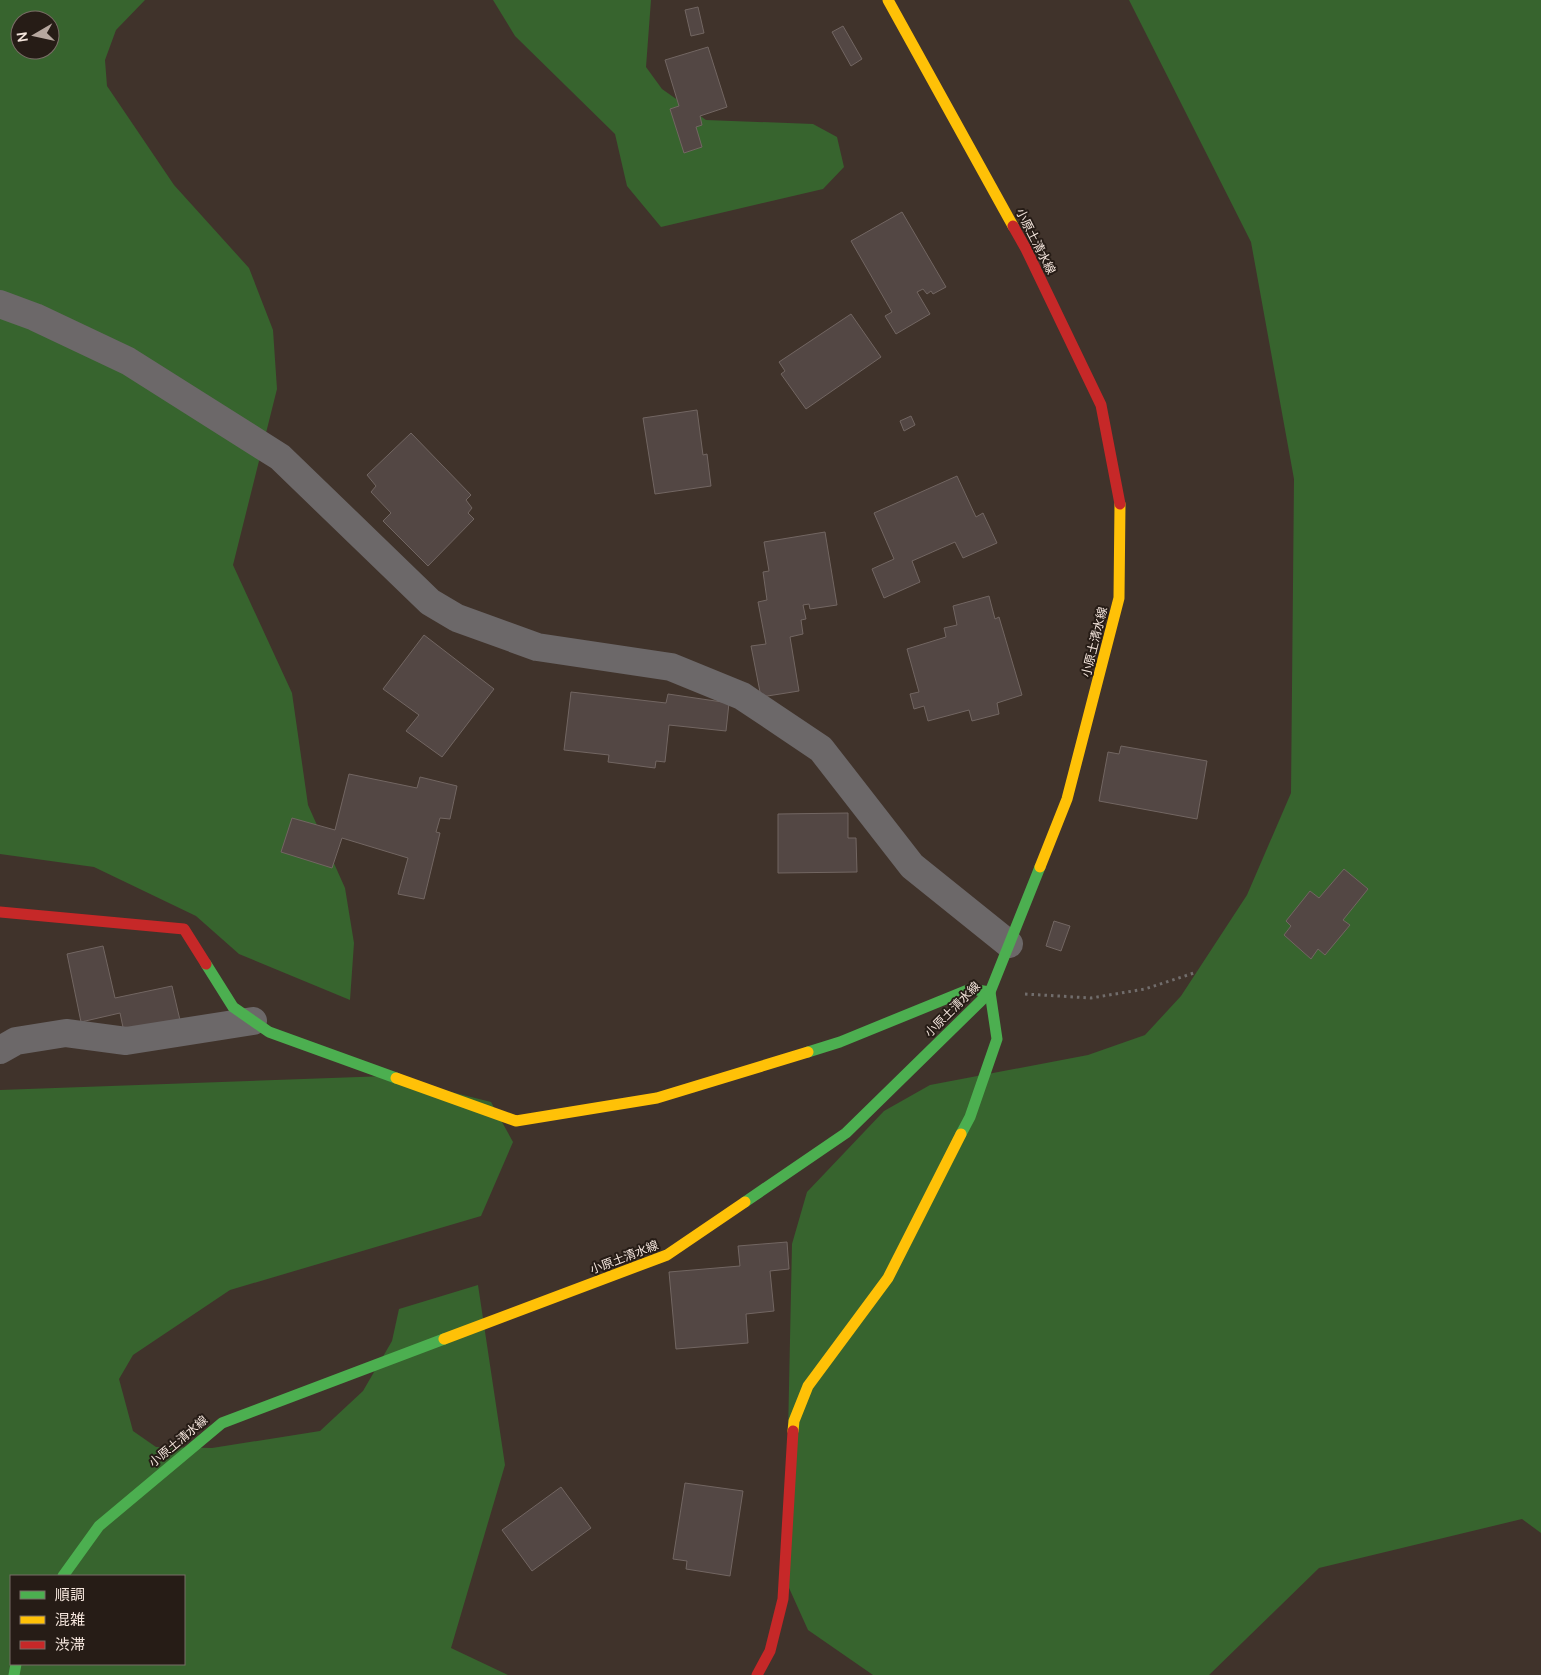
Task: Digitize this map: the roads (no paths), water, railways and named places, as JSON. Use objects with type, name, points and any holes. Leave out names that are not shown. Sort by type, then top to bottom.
[{"type":"main road","name":"小原土清水線","points":[[64,1575],[99,1526],[222,1423],[668,1256],[846,1133],[990,992],[1067,799],[1119,598],[1120,499],[1101,405],[1026,249],[888,0]]},
{"type":"main road","points":[[0,912],[184,929],[233,1007],[269,1032],[516,1121],[657,1098],[840,1042],[970,989],[990,992],[997,1039],[970,1117],[888,1278],[808,1386],[794,1420],[783,1599],[770,1651],[757,1675]]},
{"type":"street","points":[[0,304],[35,317],[128,361],[280,457],[430,602],[457,618],[538,647],[671,667],[742,696],[821,749],[912,866],[1009,944]]},
{"type":"street","points":[[0,1050],[16,1041],[66,1033],[126,1041],[253,1021]]}]
